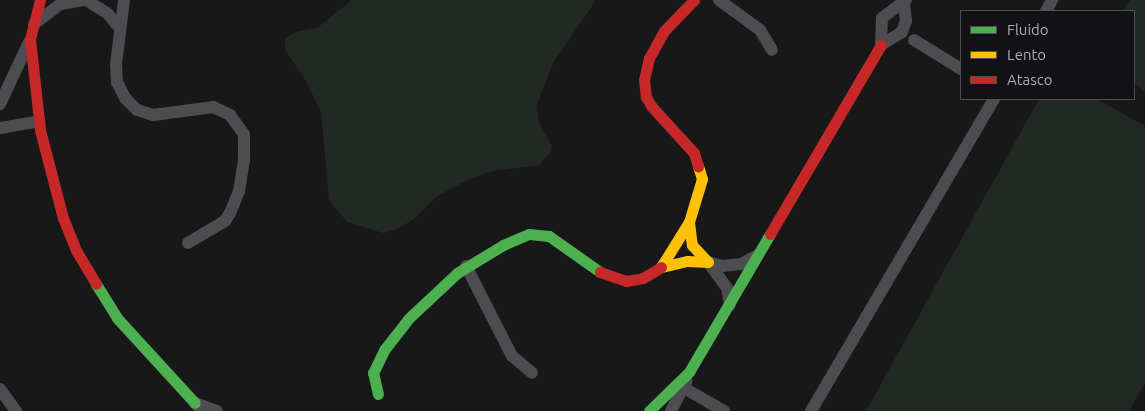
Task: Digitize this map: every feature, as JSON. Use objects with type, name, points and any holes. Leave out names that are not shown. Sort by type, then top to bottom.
[{"type":"street","points":[[0,104],[30,39],[40,0]]},
{"type":"street","points":[[34,24],[61,4],[84,0],[108,14],[119,27]]},
{"type":"street","points":[[124,0],[119,27],[117,82],[131,105],[153,115],[213,107],[230,115],[244,134],[244,160],[239,191],[230,214],[225,221],[188,243]]},
{"type":"street","points":[[661,267],[689,222],[701,187],[698,162],[694,153],[652,107],[646,97],[644,79],[649,58],[664,31],[694,0]]},
{"type":"street","points":[[719,0],[760,30],[772,50]]},
{"type":"street","points":[[905,2],[906,22],[914,40],[960,68]]},
{"type":"street","points":[[886,43],[882,18],[905,2]]},
{"type":"street","points":[[671,411],[679,388],[886,43],[902,32],[906,22]]},
{"type":"street","points":[[30,39],[39,121],[53,186],[77,252],[133,339],[199,407],[217,411]]},
{"type":"street","points":[[886,43],[914,40]]},
{"type":"street","points":[[811,411],[993,100]]},
{"type":"street","points":[[0,128],[39,121]]},
{"type":"street","points":[[689,222],[692,245],[708,262],[727,288],[730,305]]},
{"type":"street","points":[[378,394],[373,373],[384,350],[421,305],[466,266],[503,245],[538,234],[558,240],[591,266],[617,280],[643,278],[661,267],[687,261],[741,264],[762,251]]},
{"type":"street","points":[[466,266],[512,356],[532,373]]},
{"type":"street","points":[[649,411],[679,388]]},
{"type":"street","points":[[679,388],[724,411]]},
{"type":"street","points":[[0,389],[16,411]]},
{"type":"shaded area","points":[[352,0],[596,0],[553,63],[537,105],[539,123],[552,146],[550,153],[539,165],[492,171],[469,179],[436,197],[415,218],[398,229],[383,233],[347,222],[329,200],[321,112],[306,81],[285,50],[285,39],[295,32],[317,28]]},
{"type":"shaded area","points":[[1130,0],[1145,0],[1145,92],[1135,83],[1135,10],[1124,10]]},
{"type":"shaded area","points":[[1038,100],[1099,100],[1145,126],[1145,383],[1129,411],[866,411]]},
{"type":"traffic: fast","points":[[378,394],[373,373],[384,350],[408,319],[457,273],[503,245],[529,234],[549,236],[600,272]]},
{"type":"traffic: fast","points":[[649,411],[689,372],[770,234]]},
{"type":"traffic: fast","points":[[96,284],[117,318],[195,403]]},
{"type":"traffic: slow","points":[[689,222],[692,245],[708,262],[687,261],[661,267],[689,222],[702,179],[698,166]]},
{"type":"traffic: jam","points":[[40,0],[30,39],[40,130],[63,218],[77,252],[96,284]]},
{"type":"traffic: jam","points":[[694,0],[664,31],[649,58],[644,79],[646,97],[652,107],[694,153],[698,166]]},
{"type":"traffic: jam","points":[[770,234],[881,45]]},
{"type":"traffic: jam","points":[[600,272],[626,281],[643,278],[661,267]]}]
